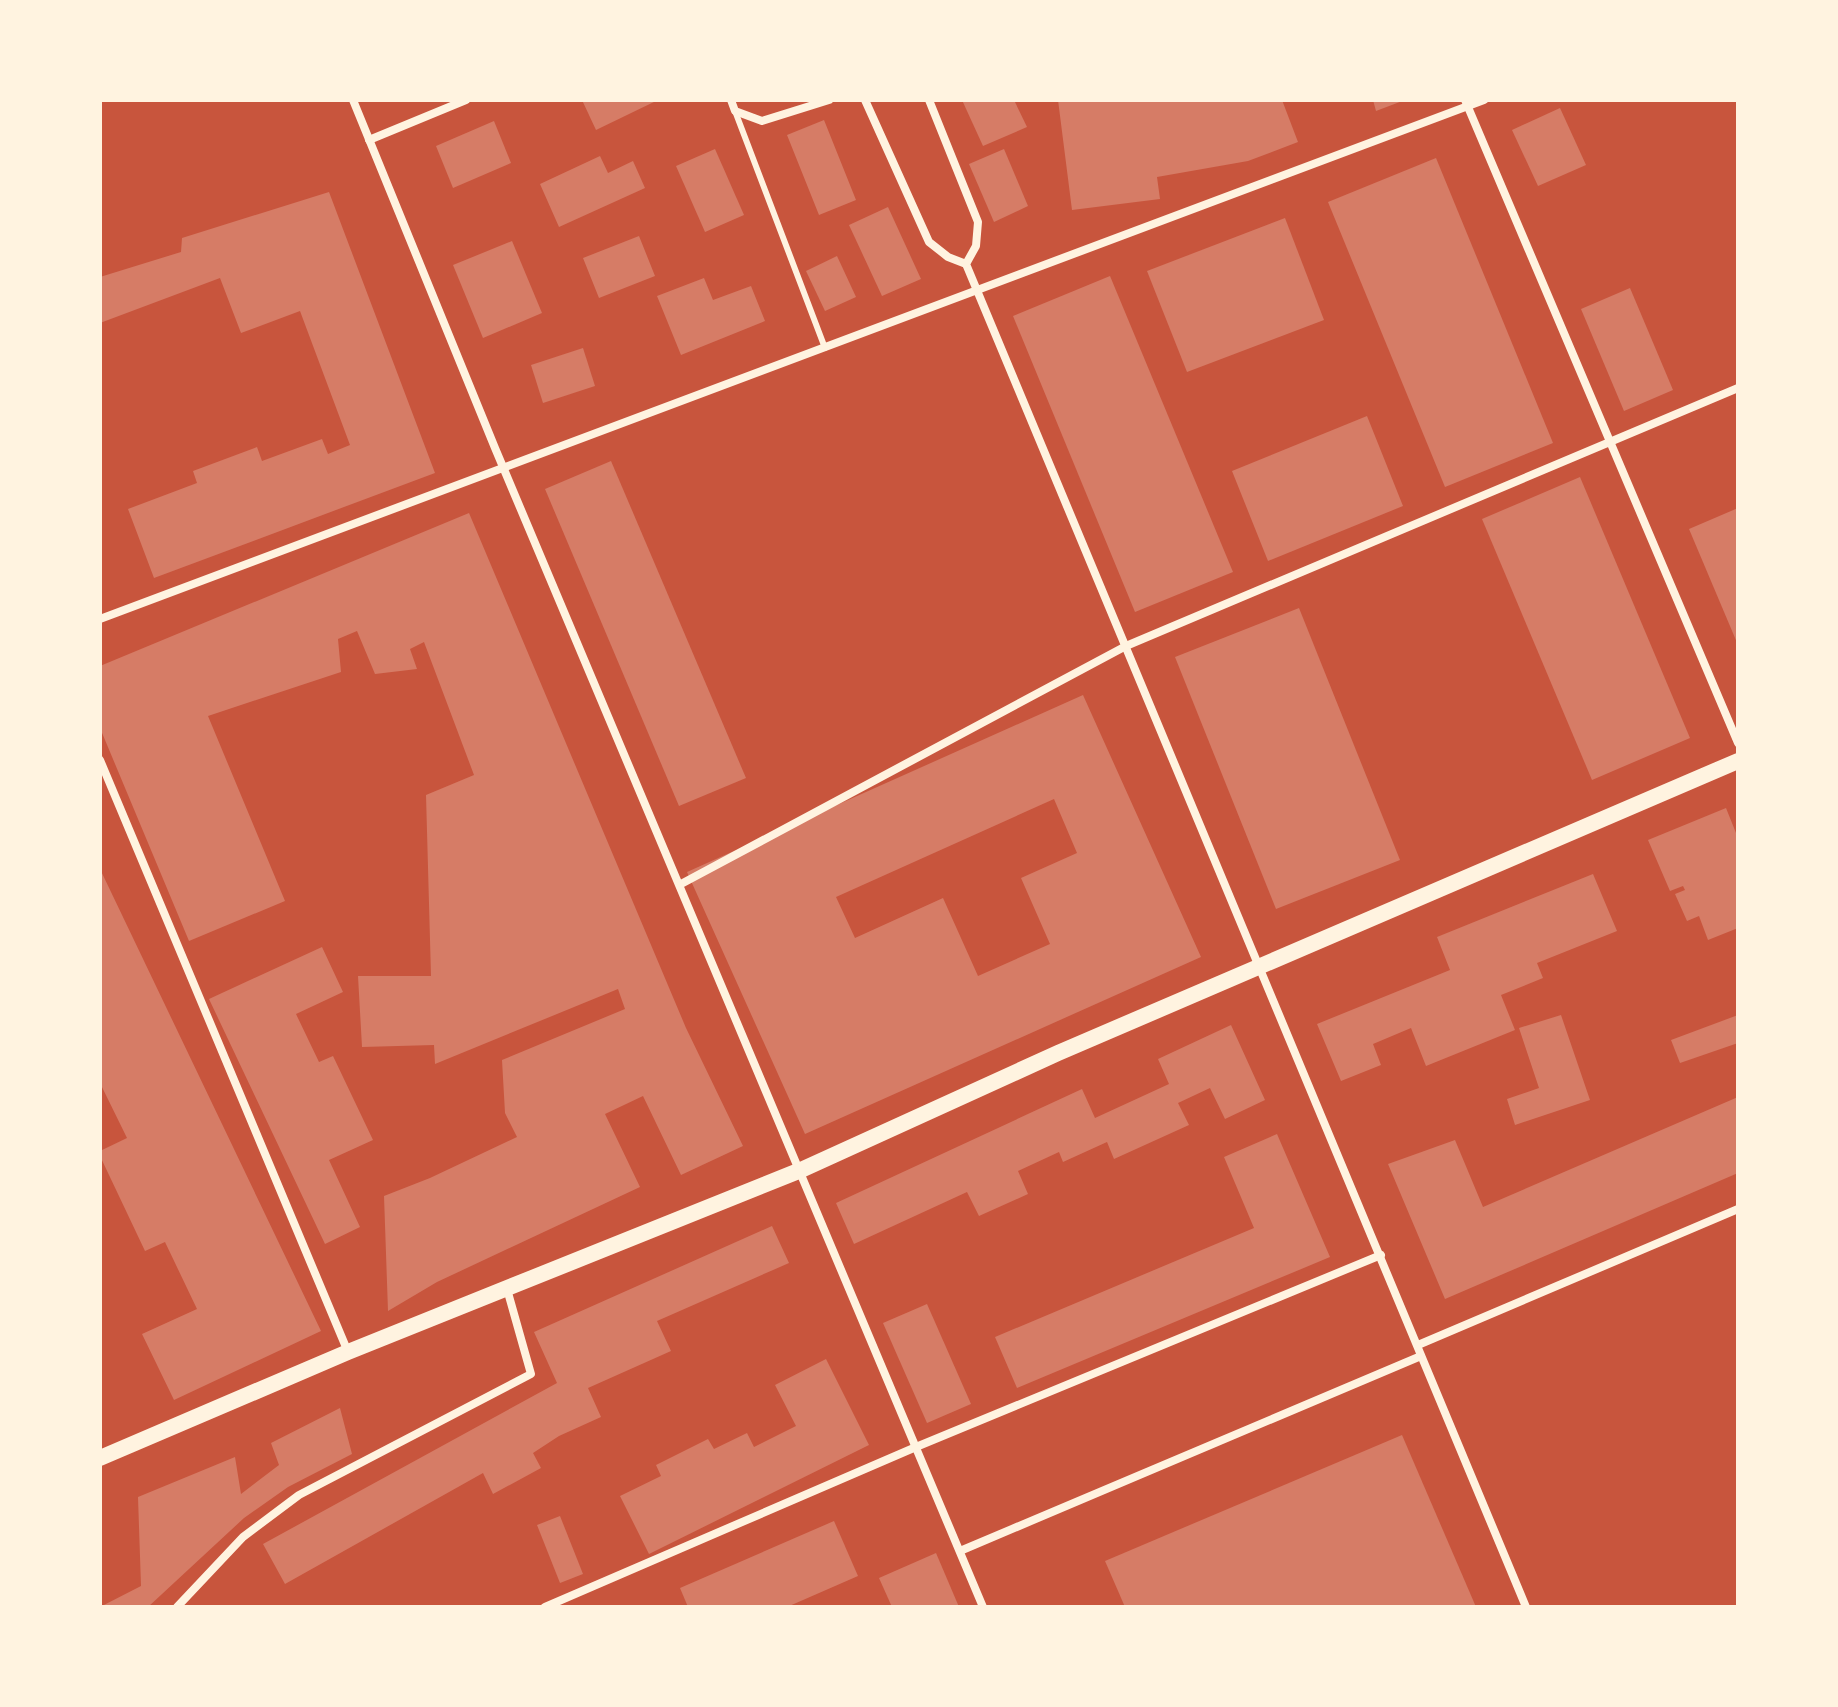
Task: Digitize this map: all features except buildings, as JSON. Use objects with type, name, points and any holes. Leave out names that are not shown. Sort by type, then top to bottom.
[{"type":"main road","points":[[100,1458],[348,1352],[801,1170],[1058,1053],[1738,761]]},
{"type":"street","points":[[353,100],[504,470],[983,1607]]},
{"type":"street","points":[[369,140],[466,100]]},
{"type":"street","points":[[731,100],[735,111],[762,121],[829,100]]},
{"type":"street","points":[[865,100],[929,242],[948,257],[966,264],[1526,1607]]},
{"type":"street","points":[[929,100],[978,222],[976,246],[966,264]]},
{"type":"street","points":[[100,619],[504,470],[1466,103],[1484,100]]},
{"type":"street","points":[[1466,103],[1738,743]]},
{"type":"street","points":[[681,884],[1126,646],[1738,388]]},
{"type":"street","points":[[100,760],[348,1352]]},
{"type":"street","points":[[1418,1345],[1738,1209]]},
{"type":"street","points":[[545,1607],[916,1447],[1381,1255]]},
{"type":"street","points":[[177,1607],[243,1537],[299,1495],[531,1374],[507,1289]]},
{"type":"street","points":[[960,1551],[1421,1356]]},
{"type":"lane","points":[[735,111],[825,348]]}]
